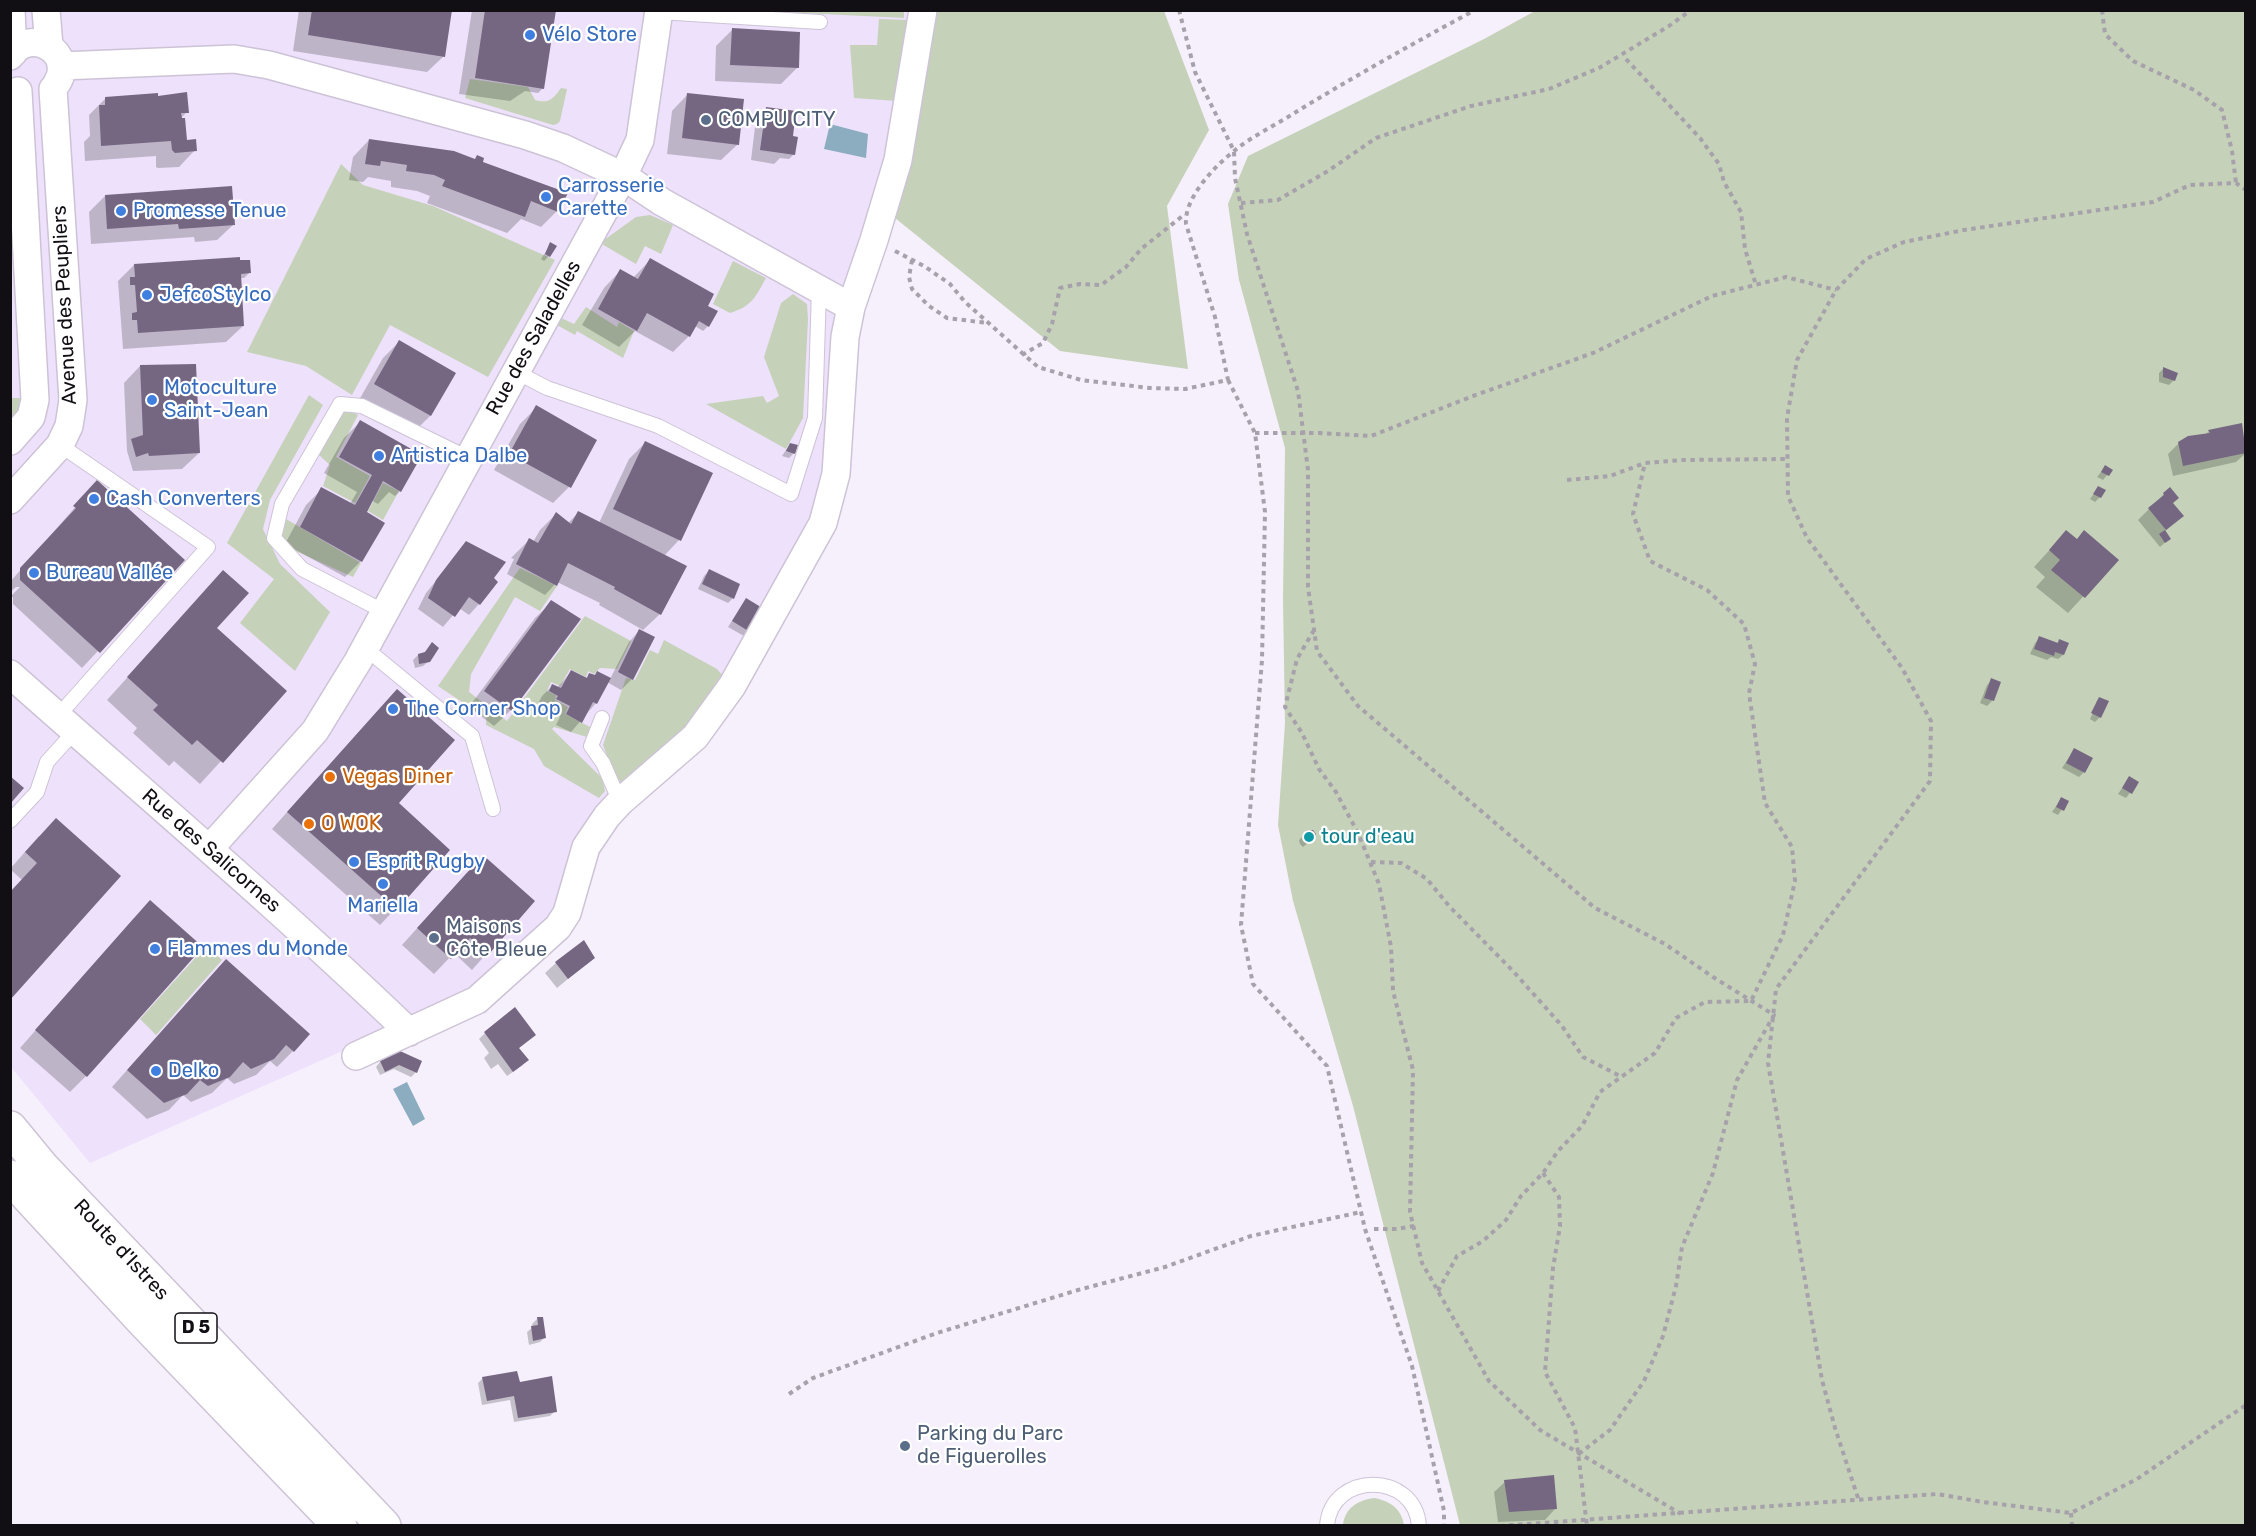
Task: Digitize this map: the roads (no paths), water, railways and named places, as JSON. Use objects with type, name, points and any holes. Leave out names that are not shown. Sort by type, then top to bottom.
[{"type":"main road","name":"Route d'Istres","points":[[10,1128],[44,1168],[384,1526]]},
{"type":"main road","name":"Route d'Istres","points":[[14,1187],[340,1526]]},
{"type":"street","points":[[11,10],[12,55]]},
{"type":"street","name":"Avenue des Peupliers","points":[[10,500],[60,445],[69,426],[73,400],[54,67],[46,10]]},
{"type":"street","points":[[356,1056],[477,1000],[558,927],[567,913],[586,847],[607,816],[620,802],[694,737],[732,686],[823,523],[836,474],[845,337],[851,308],[898,160],[922,10]]},
{"type":"street","name":"Rue des Saladelles","points":[[210,848],[315,731],[385,612],[623,176],[640,140],[659,11]]},
{"type":"street","points":[[12,55],[23,44],[36,42],[54,67],[234,58],[269,65],[525,135],[563,148],[623,176],[662,202],[851,308]]},
{"type":"street","name":"Avenue des Peupliers","points":[[14,86],[29,96],[42,95],[54,67]]},
{"type":"street","name":"Avenue des Peupliers","points":[[10,441],[31,417],[35,400],[19,245],[14,86]]},
{"type":"street","name":"Rue des Salicornes","points":[[10,674],[210,848],[409,1032]]},
{"type":"lane","points":[[659,11],[820,22]]},
{"type":"lane","points":[[516,372],[547,388],[658,426],[791,494],[815,418],[819,289]]},
{"type":"lane","points":[[385,612],[302,569],[274,538],[282,504],[340,404],[363,406],[468,458]]},
{"type":"lane","points":[[10,821],[37,792],[47,762],[66,724],[208,547],[60,445]]},
{"type":"lane","points":[[365,648],[472,736],[493,808]]},
{"type":"lane","points":[[602,718],[591,746],[603,763],[620,802]]},
{"type":"lane","points":[[1327,1526],[1334,1504],[1344,1493],[1358,1486],[1373,1483],[1388,1486],[1402,1493],[1412,1504],[1419,1526]]},
{"type":"water","points":[[830,124],[868,134],[866,158],[824,149]]},
{"type":"water","points":[[407,1082],[425,1119],[413,1126],[393,1089]]},
{"type":"place","name":"Vélo Store","points":[[530,35]]},
{"type":"place","name":"COMPU CITY","points":[[706,120]]},
{"type":"place","name":"Carrosserie Carette","points":[[546,197]]},
{"type":"place","name":"Promesse Tenue","points":[[121,211]]},
{"type":"place","name":"JefcoStylco","points":[[147,295]]},
{"type":"place","name":"Motoculture Saint-Jean","points":[[152,400]]},
{"type":"place","name":"Artistica Dalbe","points":[[379,456]]},
{"type":"place","name":"Cash Converters","points":[[94,499]]},
{"type":"place","name":"Bureau Vallée","points":[[34,573]]},
{"type":"place","name":"The Corner Shop","points":[[393,709]]},
{"type":"place","name":"Vegas Diner","points":[[330,777]]},
{"type":"place","name":"O WOK","points":[[309,824]]},
{"type":"place","name":"tour d'eau","points":[[1309,837]]},
{"type":"place","name":"Esprit Rugby","points":[[354,862]]},
{"type":"place","name":"Mariella","points":[[383,884]]},
{"type":"place","name":"Maisons Côte Bleue","points":[[434,938]]},
{"type":"place","name":"Flammes du Monde","points":[[155,949]]},
{"type":"place","name":"Delko","points":[[156,1071]]},
{"type":"place","name":"Parking du Parc de Figuerolles","points":[[905,1446]]}]
